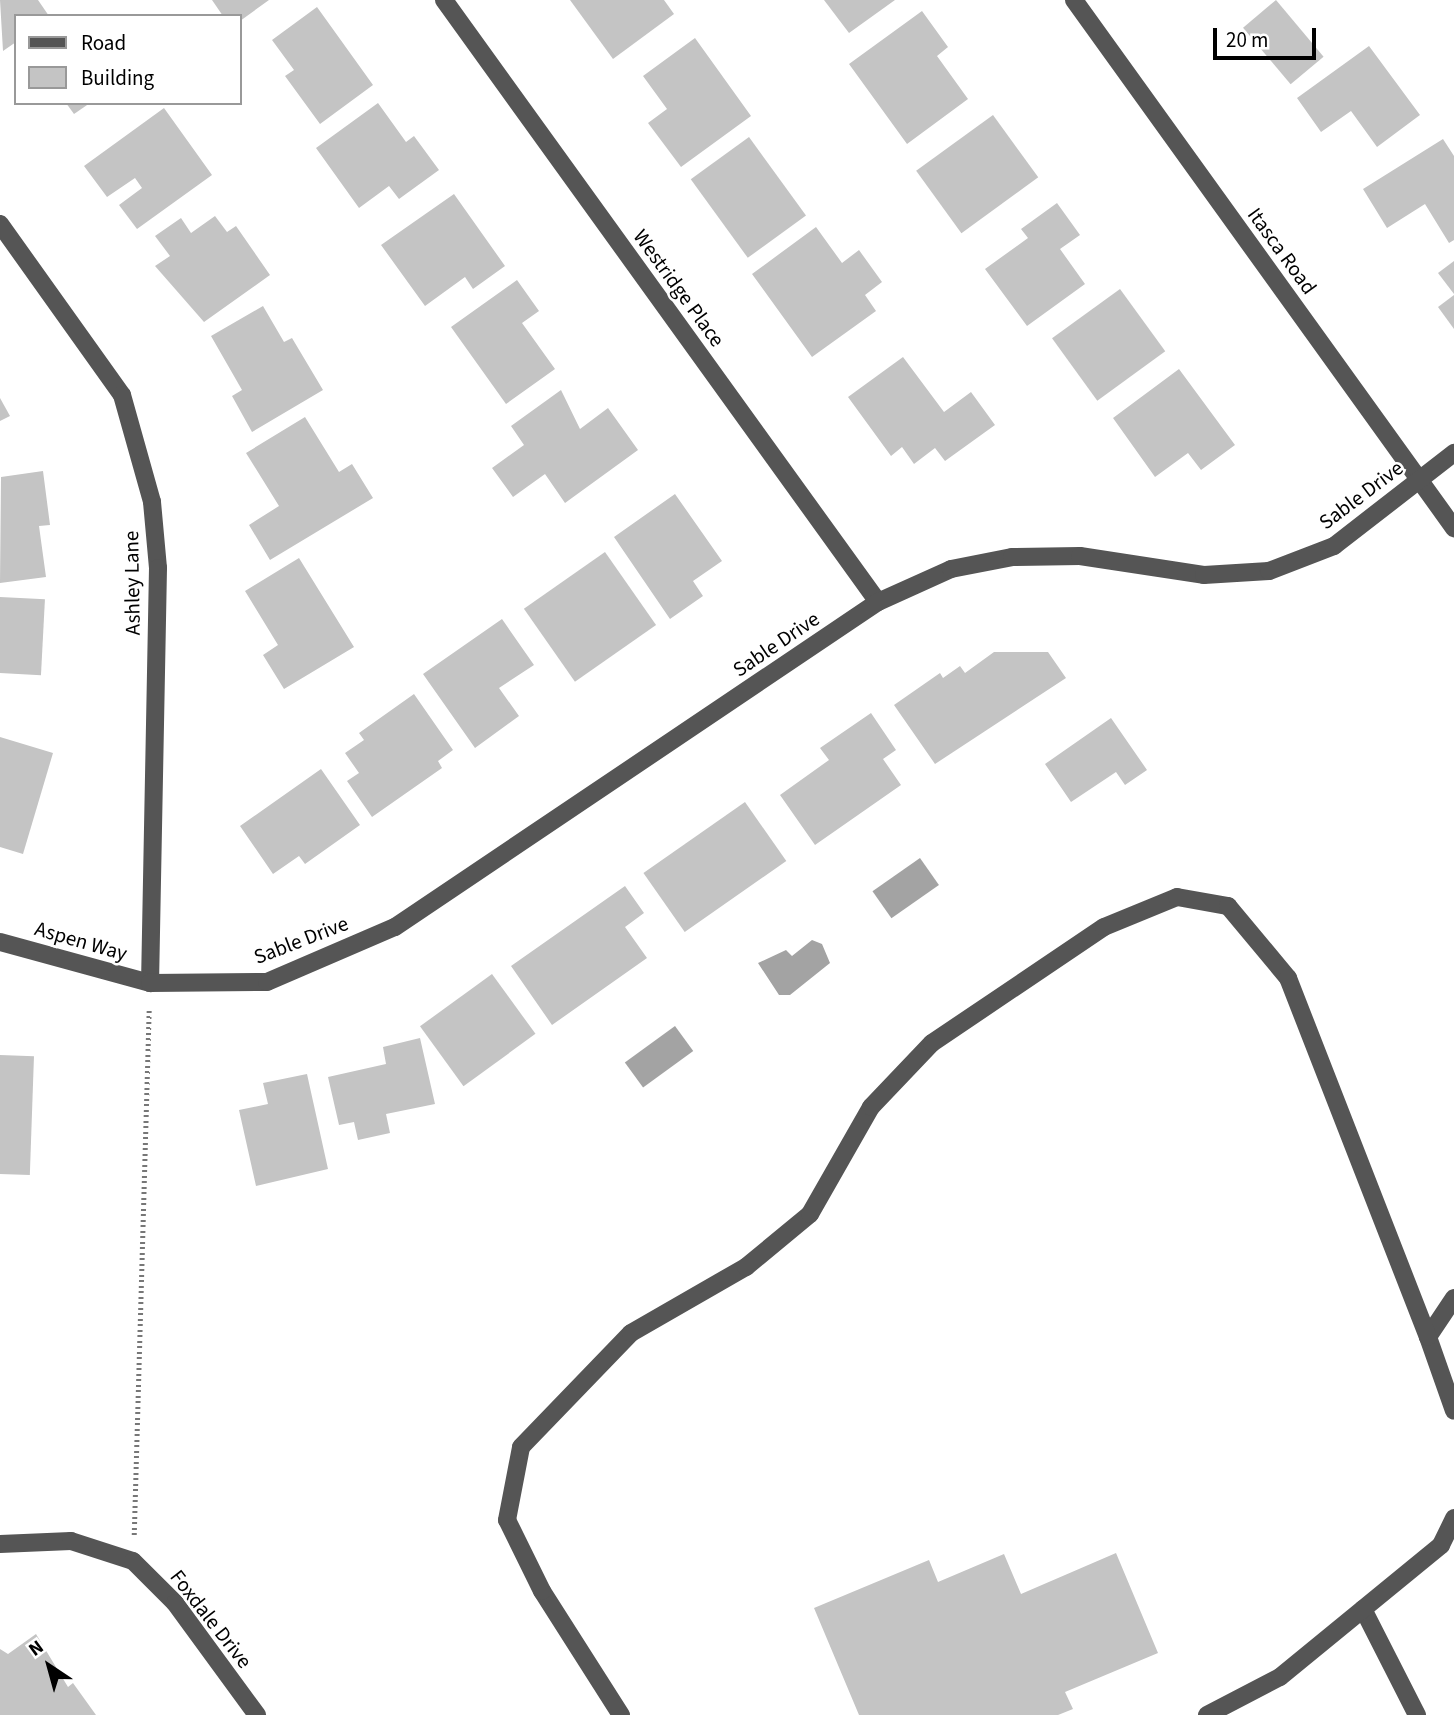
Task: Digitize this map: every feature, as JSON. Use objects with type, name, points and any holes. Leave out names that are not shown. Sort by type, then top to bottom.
[{"type":"street","name":"Westridge Place","points":[[444,0],[878,602]]},
{"type":"street","name":"Itasca Road","points":[[1074,0],[1454,527]]},
{"type":"street","name":"Ashley Lane","points":[[0,224],[122,395],[152,502],[158,568],[150,983]]},
{"type":"street","name":"Sable Drive","points":[[150,983],[267,982],[396,927],[878,602],[951,569],[1012,557],[1080,556],[1204,575],[1269,571],[1334,546],[1454,453]]},
{"type":"street","points":[[621,1715],[542,1591],[507,1520],[521,1447],[631,1333],[747,1267],[810,1214],[871,1107],[932,1043],[1104,928],[1177,897],[1228,906],[1288,978],[1454,1411]]},
{"type":"street","name":"Aspen Way","points":[[0,942],[150,983]]},
{"type":"street","points":[[1427,1337],[1454,1298]]},
{"type":"street","points":[[1208,1715],[1280,1677],[1441,1545],[1454,1518]]},
{"type":"street","name":"Foxdale Drive","points":[[0,1545],[71,1541],[133,1561],[175,1603],[257,1715]]},
{"type":"street","points":[[1363,1609],[1418,1715]]},
{"type":"path","points":[[133,1561],[150,983]]},
{"type":"shaded area","points":[[920,858],[939,885],[891,918],[872,891]]},
{"type":"shaded area","points":[[812,940],[822,944],[830,963],[790,995],[779,995],[758,963],[786,950],[792,956]]},
{"type":"shaded area","points":[[675,1026],[693,1051],[643,1088],[625,1062]]},
{"type":"building","points":[[0,0],[38,0],[48,14],[14,14],[14,43],[3,51]]},
{"type":"building","points":[[212,0],[269,0],[242,20],[242,14],[222,14]]},
{"type":"building","points":[[570,0],[664,0],[674,14],[613,59]]},
{"type":"building","points":[[824,0],[895,0],[849,33]]},
{"type":"building","points":[[1276,0],[1324,57],[1291,84],[1243,28]]},
{"type":"building","points":[[317,7],[373,85],[320,124],[285,76],[294,70],[272,40]]},
{"type":"building","points":[[922,11],[948,47],[937,56],[968,99],[907,144],[849,64]]},
{"type":"building","points":[[695,38],[751,116],[681,167],[648,123],[667,109],[643,76]]},
{"type":"building","points":[[1369,46],[1420,115],[1377,147],[1351,111],[1321,132],[1297,98]]},
{"type":"building","points":[[378,103],[406,142],[414,136],[439,170],[399,199],[389,186],[359,208],[316,148]]},
{"type":"building","points":[[67,105],[87,105],[74,114]]},
{"type":"building","points":[[164,108],[212,175],[137,229],[119,205],[142,188],[135,178],[107,197],[84,166]]},
{"type":"building","points":[[993,115],[1038,177],[961,233],[916,171]]},
{"type":"building","points":[[749,137],[806,215],[748,258],[691,179]]},
{"type":"building","points":[[1443,139],[1454,156],[1454,240],[1449,243],[1425,204],[1387,228],[1363,189]]},
{"type":"building","points":[[454,194],[505,266],[473,289],[465,277],[425,306],[381,245]]},
{"type":"building","points":[[1057,203],[1080,235],[1060,249],[1085,284],[1027,326],[985,269],[1028,238],[1021,229]]},
{"type":"building","points":[[215,216],[227,232],[236,226],[270,275],[204,322],[155,266],[170,256],[155,236],[181,218],[191,233]]},
{"type":"building","points":[[816,227],[842,263],[859,250],[882,282],[865,295],[876,311],[812,357],[752,274]]},
{"type":"building","points":[[1454,261],[1454,294],[1438,273]]},
{"type":"building","points":[[517,280],[539,311],[522,323],[555,369],[506,404],[451,327]]},
{"type":"building","points":[[1120,289],[1165,351],[1097,401],[1052,338]]},
{"type":"building","points":[[1454,295],[1454,329],[1438,307]]},
{"type":"building","points":[[263,306],[284,342],[292,338],[323,390],[252,432],[232,396],[242,390],[211,336]]},
{"type":"building","points":[[903,357],[944,412],[971,392],[995,425],[945,461],[935,448],[914,464],[902,447],[891,456],[848,397]]},
{"type":"building","points":[[1179,369],[1235,445],[1201,470],[1188,453],[1155,477],[1113,418]]},
{"type":"building","points":[[561,390],[580,429],[608,408],[638,450],[565,503],[545,474],[513,497],[492,468],[524,445],[511,426]]},
{"type":"building","points":[[0,398],[10,416],[0,421]]},
{"type":"building","points":[[305,417],[339,472],[352,464],[373,498],[270,560],[249,525],[279,506],[246,453]]},
{"type":"building","points":[[43,471],[50,525],[39,526],[46,577],[0,583],[1,477]]},
{"type":"building","points":[[675,494],[722,561],[693,581],[703,596],[670,619],[614,537]]},
{"type":"building","points":[[605,552],[656,625],[575,682],[524,609]]},
{"type":"building","points":[[299,558],[354,647],[284,689],[263,655],[278,645],[245,591]]},
{"type":"building","points":[[0,597],[45,599],[41,675],[0,673]]},
{"type":"building","points":[[502,619],[534,665],[499,688],[519,716],[475,748],[423,674]]},
{"type":"building","points":[[994,652],[1048,652],[1066,678],[935,764],[894,705],[940,673],[943,678],[960,666],[965,673]]},
{"type":"building","points":[[414,694],[453,750],[438,761],[442,768],[372,817],[347,781],[359,773],[345,753],[364,740],[359,733]]},
{"type":"building","points":[[871,713],[896,750],[883,759],[901,785],[815,845],[780,795],[829,760],[820,748]]},
{"type":"building","points":[[1111,718],[1147,770],[1125,785],[1116,772],[1071,802],[1045,764]]},
{"type":"building","points":[[0,737],[53,753],[23,854],[0,847]]},
{"type":"building","points":[[321,769],[360,825],[305,864],[299,856],[273,874],[240,826]]},
{"type":"building","points":[[745,802],[786,861],[685,932],[643,873]]},
{"type":"building","points":[[625,886],[644,913],[625,927],[647,958],[552,1025],[511,966]]},
{"type":"building","points":[[492,974],[535,1034],[463,1086],[420,1026]]},
{"type":"building","points":[[420,1038],[435,1104],[386,1114],[390,1133],[358,1140],[354,1122],[339,1125],[328,1077],[386,1064],[383,1047]]},
{"type":"building","points":[[0,1055],[34,1056],[30,1175],[0,1174]]},
{"type":"building","points":[[307,1074],[328,1169],[256,1186],[239,1110],[268,1104],[263,1083]]},
{"type":"building","points":[[1116,1553],[1158,1653],[1065,1692],[1073,1709],[1058,1715],[859,1715],[814,1608],[929,1560],[938,1582],[1004,1554],[1021,1594]]},
{"type":"building","points":[[36,1634],[68,1687],[73,1683],[96,1715],[0,1715],[0,1649],[8,1654]]}]
